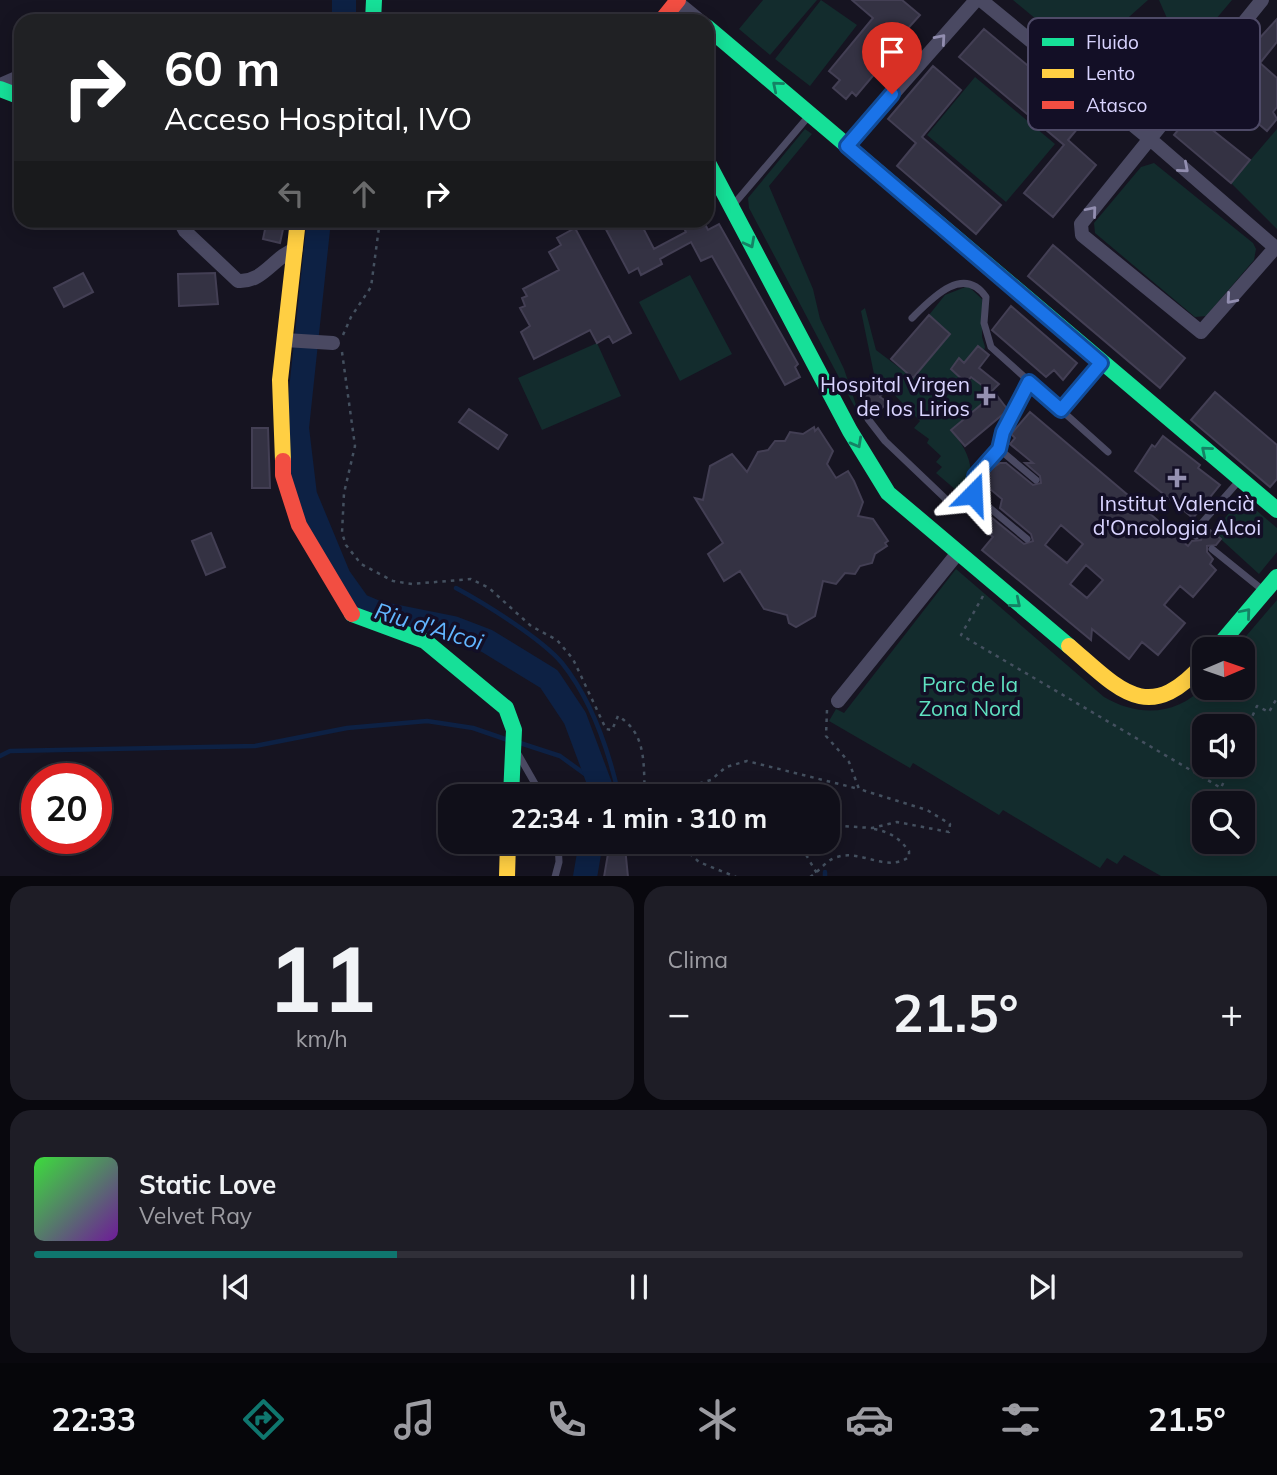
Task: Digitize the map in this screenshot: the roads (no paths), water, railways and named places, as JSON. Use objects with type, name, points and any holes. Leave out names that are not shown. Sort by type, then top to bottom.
[{"type":"street","points":[[847,146],[978,0],[1028,40]]},
{"type":"street","points":[[1247,18],[1262,0]]},
{"type":"street","points":[[677,1],[692,14]]},
{"type":"street","points":[[714,33],[1277,510]]},
{"type":"street","points":[[1139,130],[1150,139],[1276,248],[1200,332],[1082,235],[1081,224],[1150,139],[1157,130]]},
{"type":"street","points":[[714,175],[875,477],[899,504],[1120,689],[1150,697],[1178,691],[1192,676]]},
{"type":"street","points":[[183,228],[239,281],[255,279],[281,256],[296,249]]},
{"type":"street","points":[[297,228],[280,380],[280,438],[285,483],[299,525],[344,608],[361,620],[425,641],[501,703],[512,719],[511,784]]},
{"type":"street","points":[[286,341],[333,343]]},
{"type":"street","points":[[838,701],[957,554]]},
{"type":"street","points":[[1226,637],[1277,577]]},
{"type":"street","points":[[507,876],[508,854]]},
{"type":"lane","points":[[731,207],[810,114]]},
{"type":"lane","points":[[912,318],[945,288],[961,283],[978,287],[985,297],[987,340],[1021,376],[1108,452]]},
{"type":"lane","points":[[1061,410],[1101,363]]},
{"type":"lane","points":[[868,419],[885,441],[950,503],[962,504],[973,494],[977,471],[999,449],[1003,432],[1029,382]]},
{"type":"lane","points":[[999,449],[1036,480]]},
{"type":"lane","points":[[1196,536],[1193,533],[1240,480]]},
{"type":"lane","points":[[973,494],[1027,539]]},
{"type":"lane","points":[[1212,550],[1264,592]]},
{"type":"lane","points":[[513,748],[527,766],[536,784]]},
{"type":"lane","points":[[555,876],[559,854]]},
{"type":"waterway","name":"Riu d'Alcoi","points":[[344,0],[344,14]]},
{"type":"waterway","name":"Riu d'Alcoi","points":[[318,228],[297,428],[305,495],[339,577],[359,605],[378,613],[453,628],[487,641],[549,679],[575,718],[600,784]]},
{"type":"waterway","points":[[456,588],[527,633],[562,663],[582,693],[598,726],[616,784]]},
{"type":"waterway","points":[[0,756],[10,751],[255,746],[347,728],[427,721],[473,728],[508,740]]},
{"type":"waterway","points":[[520,743],[560,756],[599,784]]},
{"type":"waterway","name":"Riu d'Alcoi","points":[[585,876],[589,854]]},
{"type":"place","name":"Hospital Virgen de los Lirios","points":[[986,396]]},
{"type":"place","name":"Institut Valencià d'Oncologia Alcoi","points":[[1177,478]]},
{"type":"park label","name":"Parc de la Zona Nord","points":[[970,696]]}]
